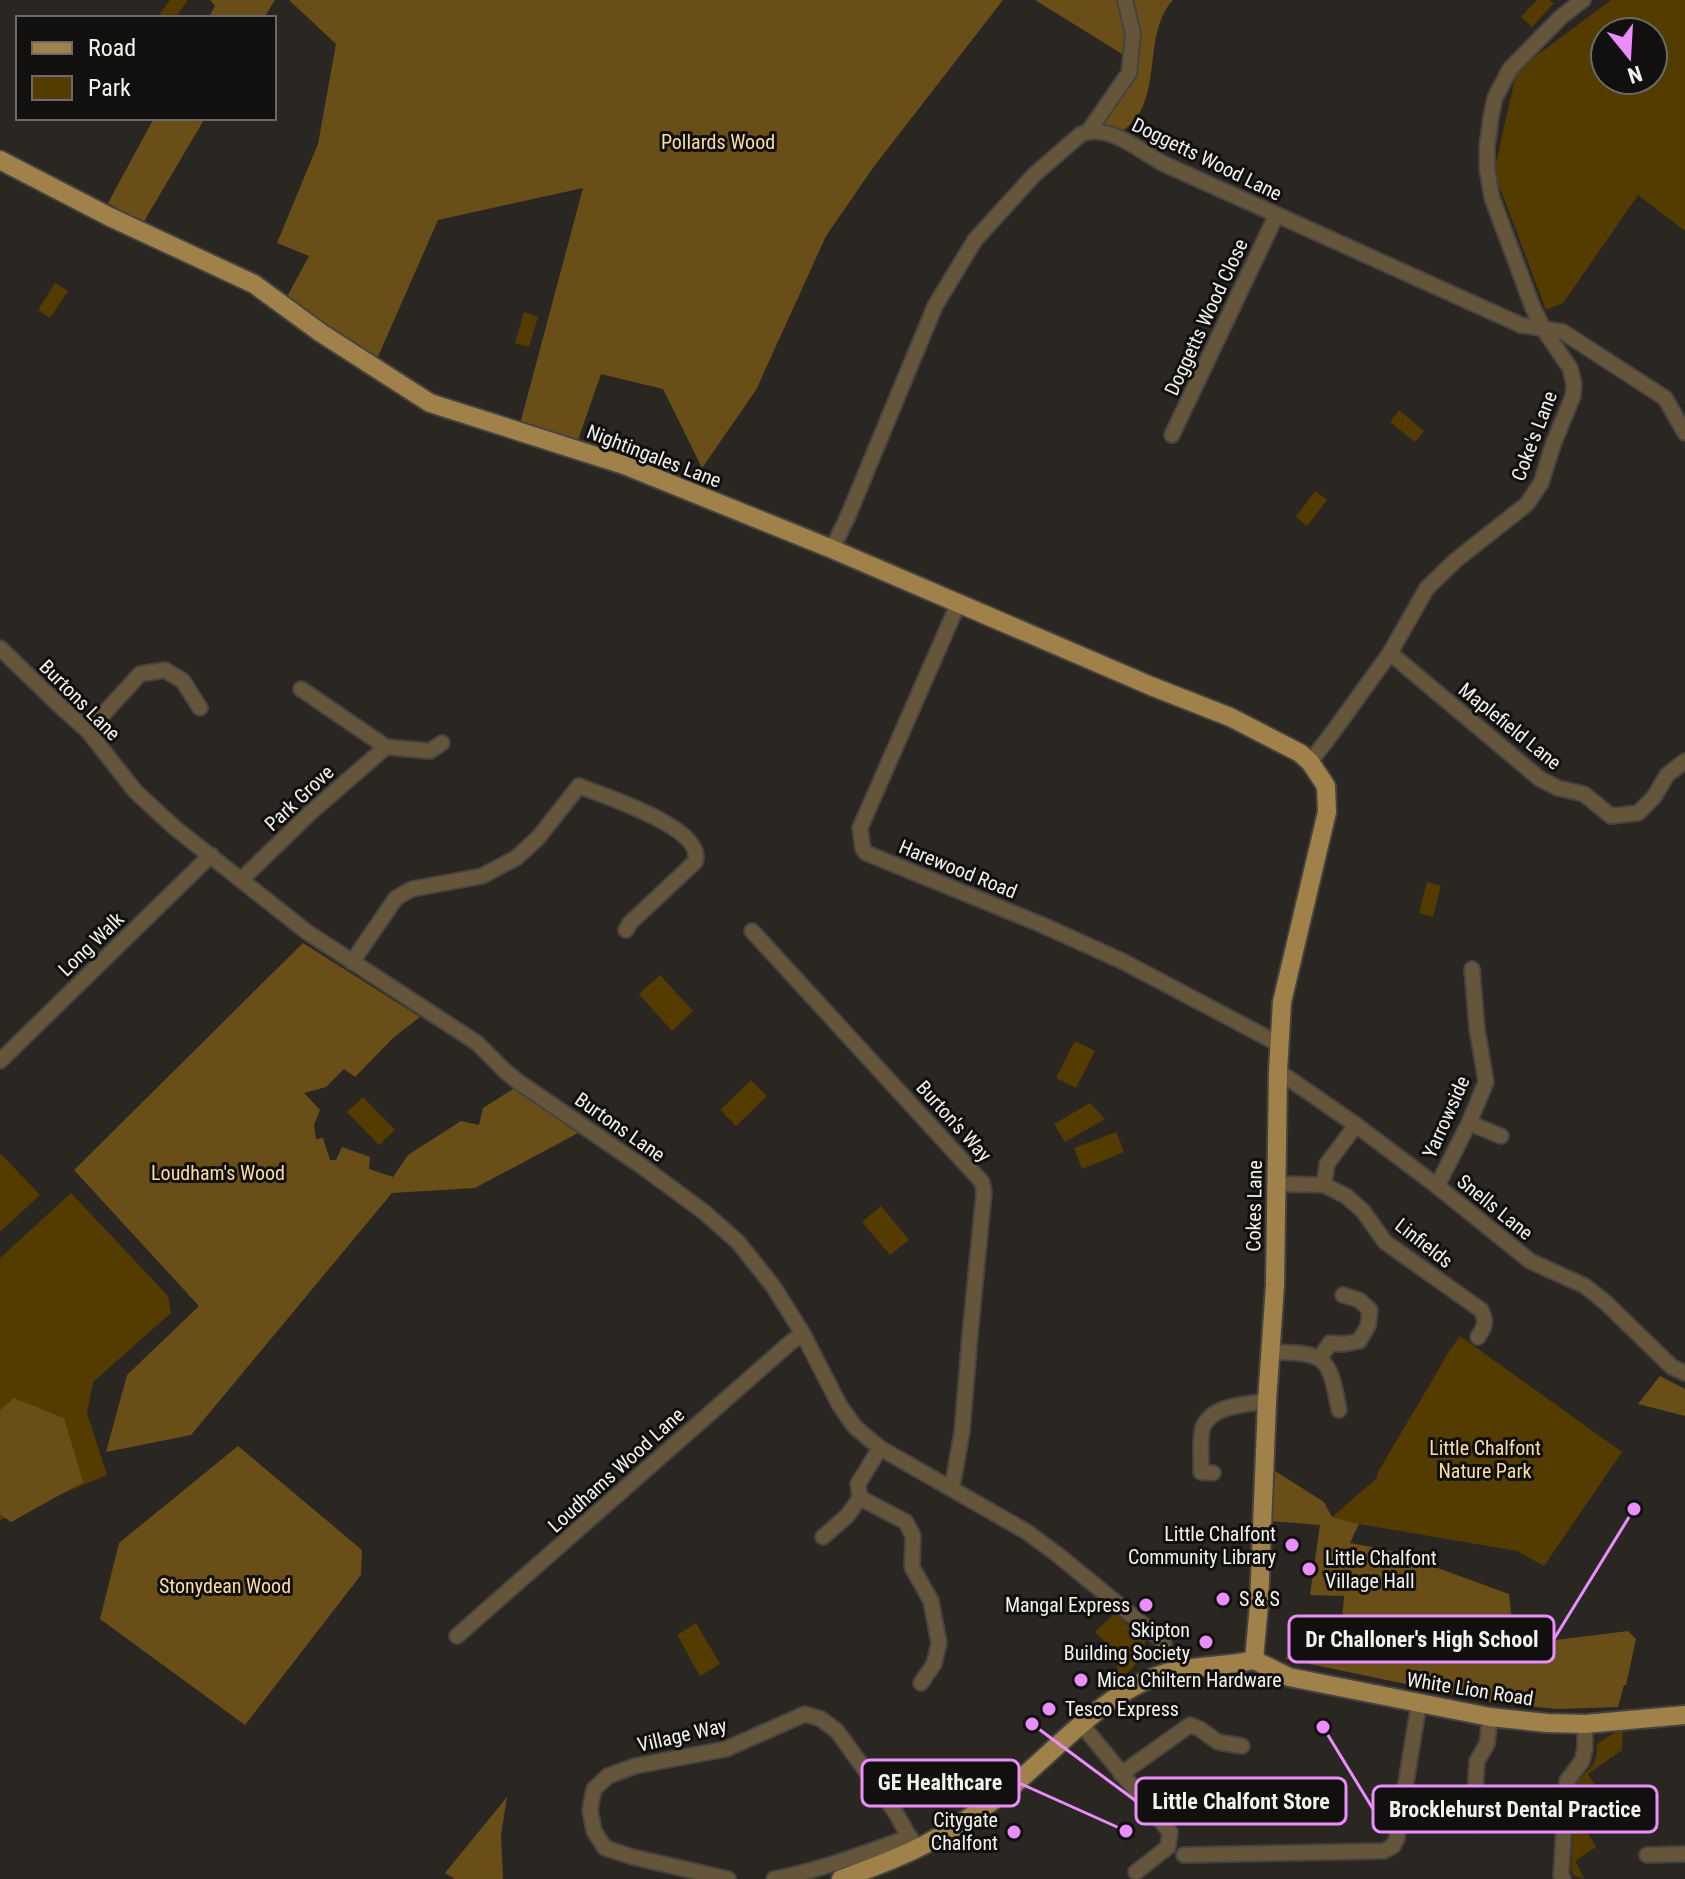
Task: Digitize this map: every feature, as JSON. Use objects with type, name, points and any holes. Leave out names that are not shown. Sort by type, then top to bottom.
[{"type":"main road","name":"Nightingales Lane","points":[[0,160],[110,217],[254,284],[321,333],[430,403],[624,465],[832,549],[1230,717],[1300,753],[1310,762]]},
{"type":"main road","name":"Cokes Lane","points":[[1254,1660],[1275,1285],[1282,1002],[1327,812],[1326,786],[1310,762]]},
{"type":"main road","points":[[841,1879],[913,1843],[951,1831],[1019,1780],[1128,1690],[1172,1671],[1254,1660]]},
{"type":"main road","name":"White Lion Road","points":[[1254,1660],[1289,1677],[1490,1717],[1585,1724],[1685,1715]]},
{"type":"street","points":[[832,549],[935,306],[975,240],[1034,175],[1081,134],[1088,132],[1129,73],[1133,34],[1125,0]]},
{"type":"street","name":"Coke's Lane","points":[[1310,762],[1390,653],[1427,588],[1456,560],[1527,504],[1541,483],[1573,396],[1570,368],[1533,308],[1492,198],[1487,147],[1495,98],[1510,69],[1561,17],[1583,0]]},
{"type":"street","name":"Doggetts Wood Lane","points":[[1088,132],[1113,135],[1162,163],[1521,325],[1563,332],[1665,398],[1685,433]]},
{"type":"street","name":"Doggetts Wood Close","points":[[1172,435],[1276,216]]},
{"type":"street","name":"Harewood Road","points":[[959,602],[860,828],[863,849],[866,853],[1122,961],[1279,1044]]},
{"type":"street","name":"Burtons Lane","points":[[0,648],[88,731],[135,791],[175,828],[307,932],[477,1043],[517,1081],[704,1212],[738,1242],[773,1286],[803,1334],[840,1406],[855,1427],[880,1448],[1027,1532],[1058,1555],[1160,1639],[1172,1671]]},
{"type":"street","name":"Maplefield Lane","points":[[1390,653],[1540,779],[1558,788],[1584,794],[1611,816],[1638,813],[1654,797],[1667,775],[1685,761]]},
{"type":"street","points":[[88,731],[140,674],[165,670],[183,681],[200,708]]},
{"type":"street","points":[[301,689],[386,747],[430,751],[442,743]]},
{"type":"street","name":"Park Grove","points":[[242,879],[310,813],[386,747]]},
{"type":"street","points":[[352,962],[396,898],[412,889],[482,876],[516,858],[538,838],[576,780],[664,821],[678,830],[697,851],[695,862],[626,930]]},
{"type":"street","name":"Long Walk","points":[[0,1061],[211,855]]},
{"type":"street","name":"Burton's Way","points":[[752,931],[982,1182],[984,1192],[962,1432],[952,1488]]},
{"type":"street","name":"Yarrowside","points":[[1437,1186],[1486,1082],[1477,1029],[1472,969]]},
{"type":"street","name":"Snells Lane","points":[[1278,1071],[1437,1186],[1530,1261],[1585,1286],[1672,1367],[1685,1373]]},
{"type":"street","points":[[1469,1123],[1501,1136]]},
{"type":"street","points":[[1276,1184],[1324,1185],[1327,1164],[1356,1125]]},
{"type":"street","name":"Linfields","points":[[1324,1185],[1346,1196],[1363,1211],[1385,1242],[1481,1310],[1485,1326],[1478,1337]]},
{"type":"street","points":[[1320,1358],[1330,1343],[1359,1341],[1368,1326],[1370,1310],[1359,1300],[1343,1295]]},
{"type":"street","name":"Loudhams Wood Lane","points":[[457,1636],[803,1334]]},
{"type":"street","points":[[1270,1352],[1303,1353],[1320,1358],[1334,1382],[1339,1410]]},
{"type":"street","points":[[1202,1474],[1202,1428],[1213,1413],[1267,1401]]},
{"type":"street","points":[[823,1537],[847,1516],[860,1498],[858,1484],[880,1448]]},
{"type":"street","points":[[860,1498],[906,1522],[913,1536],[912,1567],[931,1601],[939,1643],[934,1664],[921,1683]]},
{"type":"street","points":[[1184,1855],[1384,1851],[1393,1846],[1397,1838],[1419,1703]]},
{"type":"street","name":"Village Way","points":[[728,1879],[605,1848],[594,1831],[590,1810],[594,1789],[608,1776],[635,1766],[726,1749],[805,1714],[821,1719],[837,1731],[894,1810],[913,1843]]},
{"type":"street","points":[[1473,1825],[1477,1761],[1487,1744],[1490,1717]]},
{"type":"street","points":[[1563,1879],[1567,1781],[1582,1761],[1585,1724]]},
{"type":"street","points":[[1082,1725],[1121,1774],[1160,1814],[1170,1832],[1168,1847],[1136,1872]]},
{"type":"street","points":[[1121,1774],[1190,1725],[1218,1742],[1242,1746]]},
{"type":"street","points":[[774,1879],[913,1843]]},
{"type":"street","points":[[1647,1855],[1685,1854]]},
{"type":"green space","points":[[170,0],[188,0],[176,16],[159,15]]},
{"type":"green space","points":[[210,0],[275,0],[265,16],[209,16],[215,6]]},
{"type":"green space","name":"Pollards Wood","points":[[289,0],[1003,0],[875,165],[826,236],[756,390],[702,468],[663,389],[601,374],[578,440],[520,424],[583,188],[438,220],[377,359],[283,304],[309,256],[277,243],[318,144],[336,44]]},
{"type":"green space","points":[[1035,0],[1173,0],[1157,32],[1148,90],[1142,107],[1133,122],[1117,134],[1099,126],[1127,57]]},
{"type":"green space","points":[[1537,0],[1554,3],[1532,27],[1521,17]]},
{"type":"green space","points":[[1611,0],[1685,0],[1685,231],[1638,195],[1563,303],[1546,310],[1494,172],[1517,70],[1589,16],[1589,96],[1669,96],[1669,16],[1590,16]]},
{"type":"green space","points":[[153,120],[204,120],[143,223],[108,203]]},
{"type":"green space","points":[[55,283],[68,291],[50,318],[38,310]]},
{"type":"green space","points":[[524,312],[538,317],[529,347],[515,343]]},
{"type":"green space","points":[[1399,410],[1424,431],[1415,442],[1390,422]]},
{"type":"green space","points":[[1315,491],[1327,500],[1307,526],[1296,517]]},
{"type":"green space","points":[[1427,882],[1441,886],[1433,917],[1419,913]]},
{"type":"green space","name":"Loudham's Wood","points":[[303,943],[420,1017],[394,1037],[355,1077],[344,1069],[326,1087],[304,1093],[320,1110],[314,1125],[316,1139],[323,1138],[330,1160],[336,1160],[342,1147],[370,1157],[369,1169],[393,1177],[408,1155],[461,1121],[479,1125],[483,1108],[518,1086],[580,1132],[475,1188],[392,1193],[191,1435],[106,1452],[127,1375],[199,1306],[74,1170]]},
{"type":"green space","points":[[660,975],[693,1011],[672,1031],[639,994]]},
{"type":"green space","points":[[1075,1041],[1095,1051],[1076,1088],[1056,1078]]},
{"type":"green space","points":[[751,1080],[767,1096],[736,1126],[720,1110]]},
{"type":"green space","points":[[363,1097],[395,1130],[379,1145],[347,1112]]},
{"type":"green space","points":[[1090,1103],[1105,1119],[1065,1142],[1054,1124]]},
{"type":"green space","points":[[1116,1132],[1124,1152],[1082,1169],[1074,1148]]},
{"type":"green space","points":[[0,1153],[40,1195],[0,1232]]},
{"type":"green space","points":[[71,1193],[168,1296],[171,1313],[93,1382],[87,1413],[107,1475],[0,1520],[0,1258]]},
{"type":"green space","points":[[881,1206],[909,1240],[890,1255],[862,1222]]},
{"type":"green space","name":"Little Chalfont Nature Park","points":[[1460,1336],[1622,1452],[1544,1566],[1517,1551],[1332,1517],[1377,1478]]},
{"type":"green space","points":[[1660,1376],[1685,1389],[1685,1416],[1638,1404]]},
{"type":"green space","points":[[14,1398],[64,1418],[83,1482],[11,1522],[0,1514],[0,1410]]},
{"type":"green space","name":"Stonydean Wood","points":[[238,1446],[362,1550],[361,1575],[245,1725],[100,1619],[119,1543]]},
{"type":"green space","points":[[1272,1469],[1324,1502],[1332,1517],[1359,1524],[1350,1543],[1388,1550],[1509,1594],[1512,1621],[1556,1640],[1628,1631],[1636,1639],[1618,1707],[1556,1709],[1497,1703],[1286,1659],[1290,1644],[1340,1648],[1344,1596],[1310,1595],[1320,1525],[1270,1521]]},
{"type":"green space","points":[[1117,1611],[1126,1624],[1147,1638],[1134,1667],[1122,1677],[1118,1673],[1115,1652],[1095,1632]]},
{"type":"green space","points":[[696,1623],[720,1664],[700,1676],[677,1635]]},
{"type":"green space","points":[[1623,1727],[1622,1750],[1588,1774],[1606,1802],[1579,1818],[1596,1847],[1575,1861],[1584,1878],[1577,1877],[1571,1869],[1577,1782],[1593,1765],[1597,1744]]},
{"type":"green space","points":[[507,1797],[501,1835],[503,1879],[455,1879],[445,1873]]},
{"type":"place","name":"Dr Challoner's High School","points":[[1634,1509]]},
{"type":"place","name":"Little Chalfont Community Library","points":[[1292,1545]]},
{"type":"place","name":"Little Chalfont Village Hall","points":[[1309,1569]]},
{"type":"place","name":"S & S","points":[[1223,1599]]},
{"type":"place","name":"Mangal Express","points":[[1146,1605]]},
{"type":"place","name":"Skipton Building Society","points":[[1206,1642]]},
{"type":"place","name":"Mica Chiltern Hardware","points":[[1081,1680]]},
{"type":"place","name":"Tesco Express","points":[[1049,1709]]},
{"type":"place","name":"Little Chalfont Store","points":[[1032,1724]]},
{"type":"place","name":"Brocklehurst Dental Practice","points":[[1323,1727]]},
{"type":"place","name":"GE Healthcare","points":[[1126,1831]]},
{"type":"place","name":"Citygate Chalfont","points":[[1014,1832]]}]
